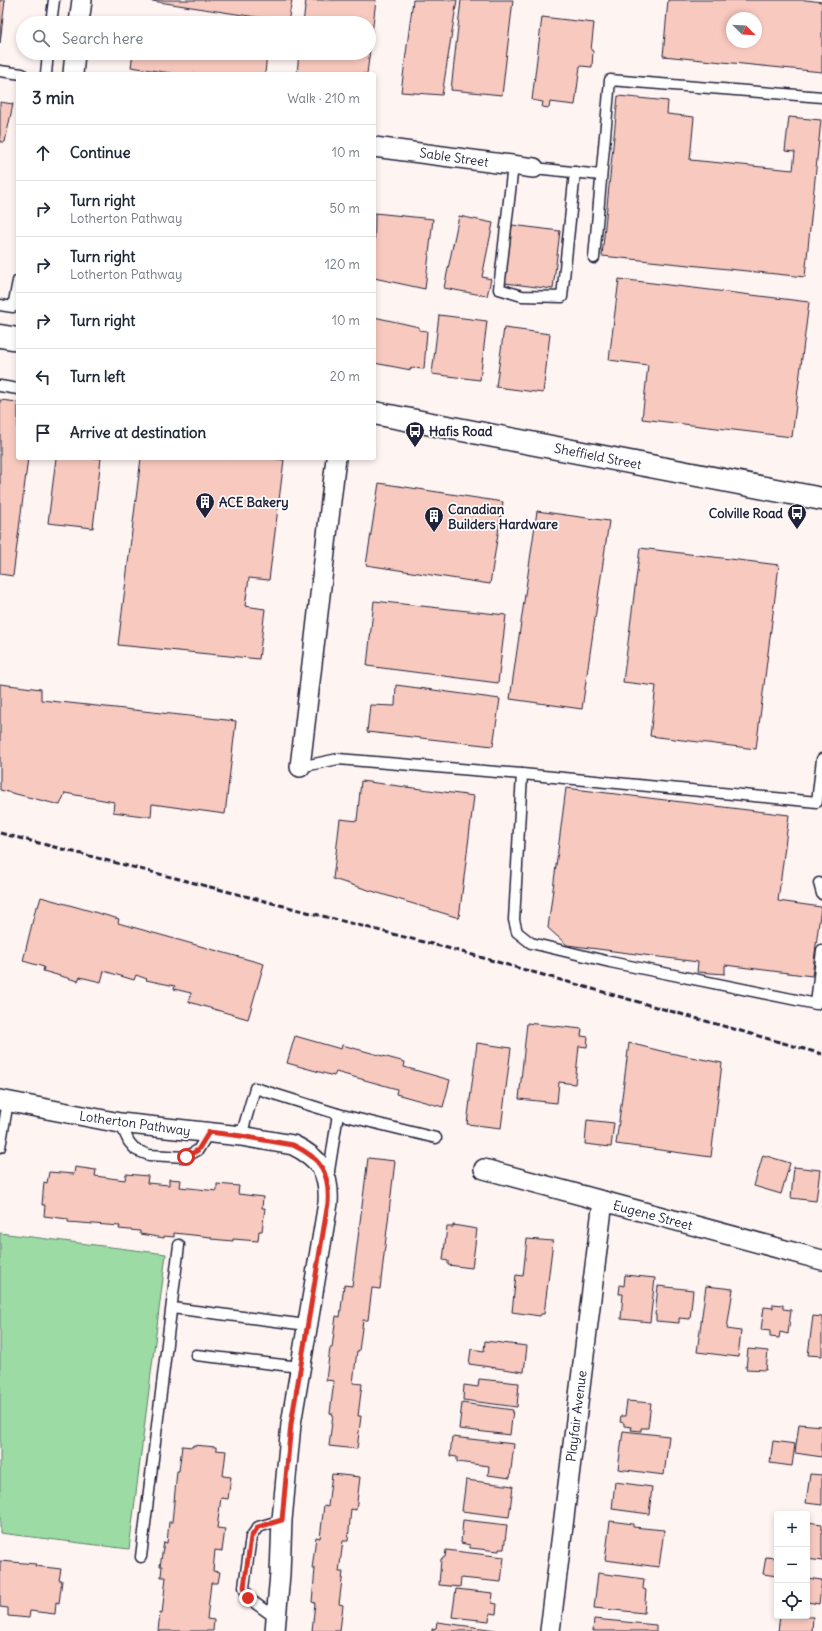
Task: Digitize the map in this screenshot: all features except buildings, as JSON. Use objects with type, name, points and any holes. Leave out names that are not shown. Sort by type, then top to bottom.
[{"type":"street","points":[[80,16],[82,0]]},
{"type":"street","points":[[73,72],[74,60]]},
{"type":"street","name":"Sable Street","points":[[376,147],[534,168]]},
{"type":"street","points":[[0,336],[16,339]]},
{"type":"street","name":"Sheffield Street","points":[[376,413],[822,499]]},
{"type":"street","points":[[300,767],[336,460]]},
{"type":"street","name":"Lotherton Pathway","points":[[4,1101],[120,1123],[241,1136],[293,1145],[301,1148],[318,1162],[327,1179],[328,1203],[291,1424],[282,1520],[276,1625]]},
{"type":"street","name":"Eugene Street","points":[[484,1169],[822,1260]]},
{"type":"street","name":"Playfair Avenue","points":[[550,1631],[603,1201]]},
{"type":"lane","points":[[53,16],[54,0]]},
{"type":"lane","points":[[46,72],[47,60]]},
{"type":"lane","points":[[0,71],[16,73]]},
{"type":"lane","points":[[594,258],[610,80],[822,97]]},
{"type":"lane","points":[[513,165],[500,289],[522,296],[562,297],[575,172]]},
{"type":"lane","points":[[534,168],[601,175]]},
{"type":"lane","points":[[0,305],[13,307],[16,291]]},
{"type":"lane","points":[[0,386],[16,389]]},
{"type":"lane","points":[[300,767],[338,759],[522,774],[817,802],[822,759]]},
{"type":"lane","points":[[522,774],[514,920],[517,932],[531,943],[610,962],[816,1004],[822,950]]},
{"type":"lane","points":[[819,883],[822,894]]},
{"type":"lane","points":[[241,1136],[255,1088],[338,1114],[436,1138]]},
{"type":"lane","points":[[0,1148],[4,1101]]},
{"type":"lane","points":[[327,1179],[338,1114]]},
{"type":"lane","points":[[120,1123],[129,1142],[136,1150],[149,1155],[186,1157],[198,1150],[209,1132]]},
{"type":"lane","points":[[141,1557],[179,1245]]},
{"type":"lane","points":[[172,1308],[307,1325]]},
{"type":"lane","points":[[196,1355],[300,1367]]},
{"type":"lane","points":[[276,1625],[248,1598],[244,1587],[251,1537],[258,1527],[282,1520]]},
{"type":"green space","points":[[0,1233],[166,1254],[129,1549],[0,1533]]},
{"type":"railway","points":[[0,833],[455,950],[822,1054]]},
{"type":"place","name":"Hafis Road","points":[[415,448]]},
{"type":"place","name":"ACE Bakery","points":[[205,519]]},
{"type":"place","name":"Colville Road","points":[[797,530]]},
{"type":"place","name":"Canadian Builders Hardware","points":[[434,533]]},
{"type":"route","points":[[186,1157],[198,1150],[209,1132],[241,1136],[293,1145],[301,1148],[318,1162],[327,1179],[328,1203],[291,1424],[282,1520],[258,1527],[251,1537],[244,1587],[248,1598]]}]
